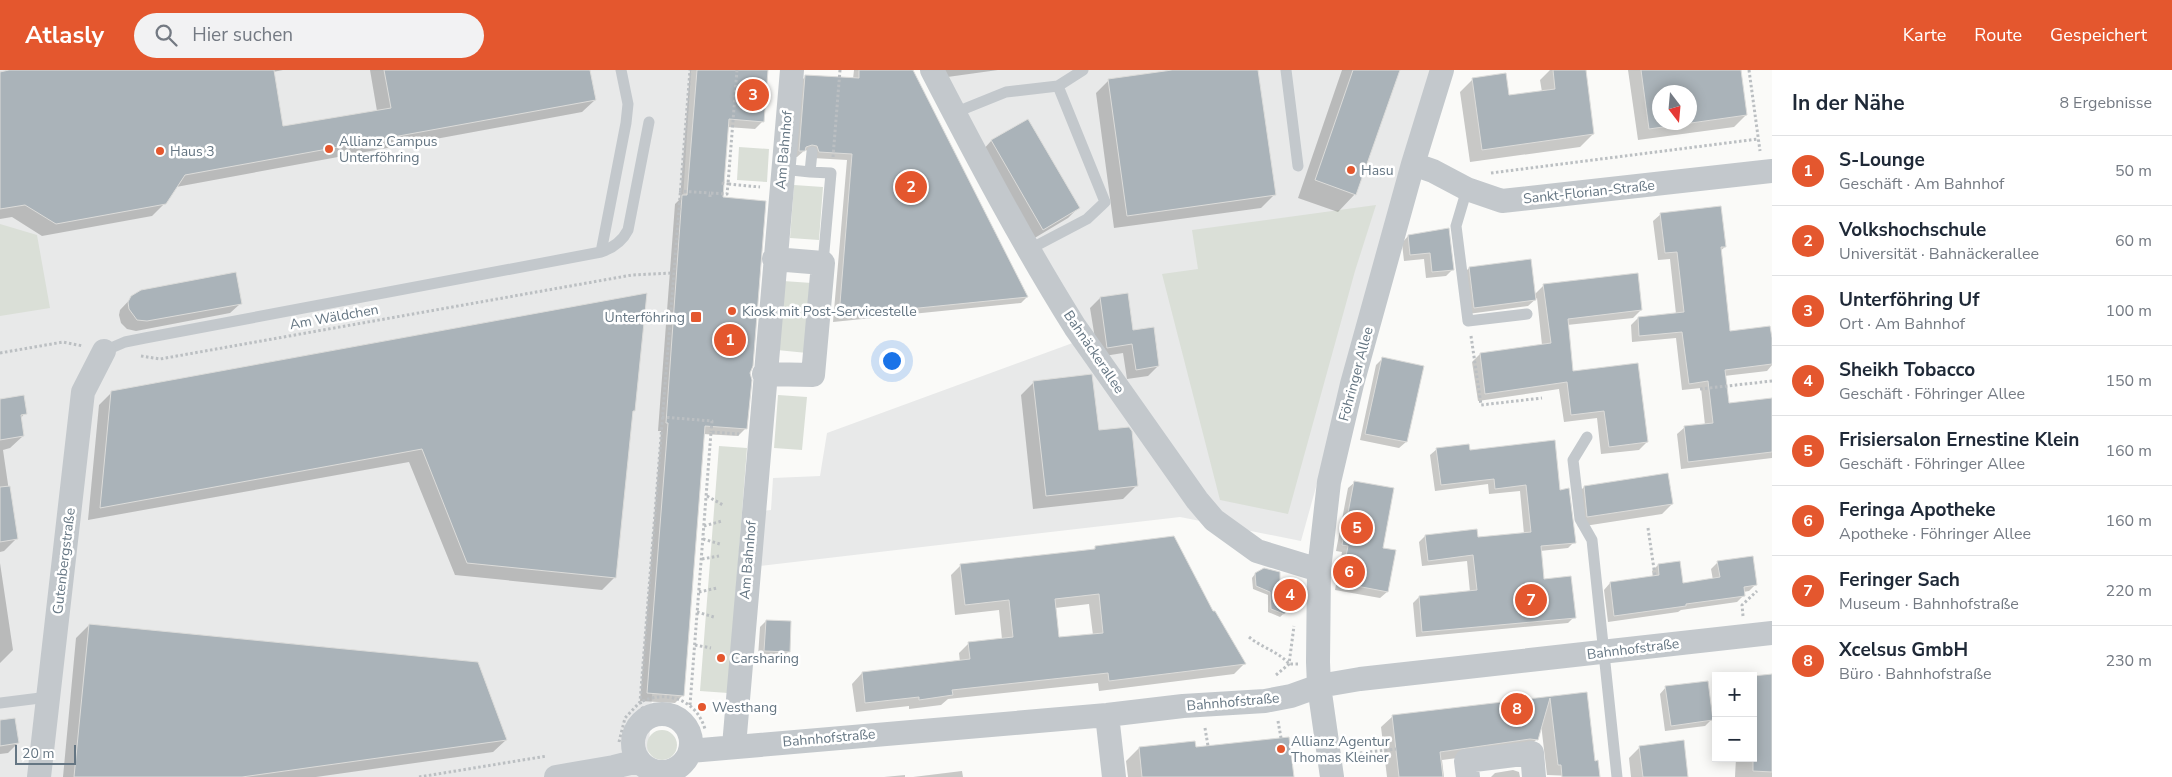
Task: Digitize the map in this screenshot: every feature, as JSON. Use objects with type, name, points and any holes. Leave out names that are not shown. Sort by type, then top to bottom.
[{"type":"street","name":"Am Bahnhof","points":[[734,739],[764,374],[792,70]]},
{"type":"street","name":"Bahnäckerallee","points":[[932,70],[1028,250],[1075,327],[1196,500],[1214,520],[1257,551],[1320,570]]},
{"type":"street","name":"Föhringer Allee","points":[[1332,777],[1319,686],[1320,570],[1329,482],[1352,384],[1413,164],[1442,70]]},
{"type":"street","name":"Sankt-Florian-Straße","points":[[1413,164],[1433,171],[1467,189],[1502,201],[1767,171]]},
{"type":"street","points":[[764,374],[813,375],[823,263],[774,259]]},
{"type":"street","name":"Gutenbergstraße","points":[[39,777],[83,392],[104,350]]},
{"type":"street","name":"Bahnhofstraße","points":[[690,751],[734,739],[1107,715],[1183,706],[1265,701],[1291,696],[1319,686],[1360,679],[1772,633]]},
{"type":"street","points":[[644,710],[676,717],[689,731],[690,751],[681,766],[665,772],[649,770],[638,760],[634,752],[633,742],[644,710]]},
{"type":"street","points":[[1107,715],[1114,777]]},
{"type":"street","points":[[1468,777],[1466,761],[1532,753],[1534,777]]},
{"type":"street","points":[[556,766],[614,767],[638,760]]},
{"type":"lane","points":[[601,252],[626,123],[628,104],[621,70]]},
{"type":"lane","points":[[954,113],[1006,92],[1058,86],[1083,70]]},
{"type":"lane","points":[[1286,70],[1298,166]]},
{"type":"lane","points":[[1028,250],[1087,219],[1105,202],[1058,86]]},
{"type":"lane","points":[[104,350],[124,342],[611,249],[618,244],[628,230],[649,122]]},
{"type":"lane","points":[[810,172],[812,152]]},
{"type":"lane","points":[[782,169],[831,173],[823,263]]},
{"type":"lane","points":[[1467,189],[1456,226],[1468,321],[1527,314]]},
{"type":"lane","points":[[1587,436],[1573,460],[1580,519],[1592,540],[1617,777]]},
{"type":"lane","points":[[0,702],[48,697]]},
{"type":"path","points":[[644,710],[662,417],[690,70]]},
{"type":"path","points":[[679,191],[710,195],[727,194],[737,70]]},
{"type":"path","points":[[831,173],[840,70]]},
{"type":"path","points":[[1749,70],[1758,139],[1767,171]]},
{"type":"path","points":[[1489,174],[1758,139]]},
{"type":"path","points":[[720,183],[762,187],[762,196]]},
{"type":"path","name":"Am Wäldchen","points":[[0,353],[63,342],[160,360],[632,275],[673,273]]},
{"type":"path","points":[[903,310],[903,316]]},
{"type":"path","points":[[1468,321],[1480,405],[1542,398]]},
{"type":"path","points":[[1700,389],[1772,381]]},
{"type":"path","points":[[693,420],[694,414]]},
{"type":"path","points":[[662,417],[712,421],[690,705]]},
{"type":"path","points":[[711,432],[743,434]]},
{"type":"path","points":[[706,496],[723,505]]},
{"type":"path","points":[[704,526],[722,521]]},
{"type":"path","points":[[1648,528],[1655,576]]},
{"type":"path","points":[[703,539],[720,544]]},
{"type":"path","points":[[702,558],[719,556]]},
{"type":"path","points":[[699,592],[717,588]]},
{"type":"path","points":[[1743,617],[1742,605],[1756,591]]},
{"type":"path","points":[[697,612],[714,616]]},
{"type":"path","points":[[1271,677],[1289,664],[1296,616]]},
{"type":"path","points":[[1250,637],[1259,645],[1281,655],[1289,664]]},
{"type":"path","points":[[695,645],[711,648]]},
{"type":"path","points":[[618,744],[625,718],[644,710],[654,697],[664,696],[678,699],[690,705],[703,721],[707,735],[734,739]]},
{"type":"path","points":[[1278,720],[1281,738]]},
{"type":"path","points":[[1205,728],[1208,746]]},
{"type":"path","points":[[1350,754],[1396,748]]},
{"type":"path","points":[[419,777],[556,766]]},
{"type":"shaded area","points":[[0,70],[691,70],[647,777],[0,777]]},
{"type":"shaded area","points":[[934,70],[1432,70],[1301,541],[1180,517],[759,566],[762,511],[771,510],[773,478],[820,476],[827,433],[1089,337]]},
{"type":"shaded area","points":[[739,147],[769,149],[767,182],[737,180]]},
{"type":"shaded area","points":[[794,185],[823,187],[819,240],[790,238]]},
{"type":"shaded area","points":[[1376,205],[1355,271],[1288,514],[1220,500],[1162,274],[1198,269],[1192,230]]},
{"type":"shaded area","points":[[0,224],[37,235],[50,308],[0,316]]},
{"type":"shaded area","points":[[783,281],[812,283],[807,353],[777,350]]},
{"type":"shaded area","points":[[778,395],[807,397],[802,450],[774,448]]},
{"type":"shaded area","points":[[719,446],[747,448],[728,693],[700,691]]},
{"type":"shaded area","points":[[662,730],[673,734],[677,745],[673,756],[662,760],[651,756],[647,745],[651,734]]},
{"type":"building","name":"Haus 3","points":[[9,70],[274,70],[283,126],[391,108],[384,70],[590,70],[596,100],[185,175],[166,204],[56,224],[25,205],[0,209],[0,72]]},
{"type":"building","points":[[697,70],[768,70],[764,122],[729,119],[723,197],[766,201],[753,366],[750,373],[752,380],[747,429],[705,426],[684,696],[647,693],[668,423],[666,423],[682,195],[687,195]]},
{"type":"building","points":[[859,70],[913,70],[1028,297],[839,316],[852,154],[819,152],[817,146],[812,145],[806,147],[805,151],[799,151],[805,75],[859,78]]},
{"type":"building","points":[[1172,70],[1258,70],[1276,195],[1127,216],[1108,79]]},
{"type":"building","points":[[1353,70],[1400,70],[1356,195],[1315,180]]},
{"type":"building","points":[[1553,70],[1586,70],[1594,134],[1482,150],[1472,78],[1506,73],[1509,95],[1555,89]]},
{"type":"building","points":[[1641,70],[1741,70],[1747,115],[1697,122],[1697,85],[1652,85],[1652,129],[1649,129]]},
{"type":"building","points":[[1028,119],[1080,208],[1043,230],[991,140]]},
{"type":"building","points":[[1721,206],[1726,247],[1721,247],[1730,331],[1770,326],[1772,338],[1772,364],[1725,370],[1729,403],[1772,398],[1772,452],[1688,462],[1684,426],[1713,423],[1708,381],[1689,384],[1682,332],[1639,336],[1638,317],[1684,312],[1677,252],[1665,253],[1660,213]]},
{"type":"building","points":[[1449,228],[1454,270],[1432,272],[1430,253],[1410,255],[1408,235]]},
{"type":"building","points":[[1531,259],[1536,300],[1474,308],[1469,267]]},
{"type":"building","points":[[236,272],[242,304],[147,321],[137,320],[129,309],[128,302],[131,296],[141,290]]},
{"type":"building","points":[[1638,273],[1642,310],[1568,319],[1573,371],[1638,363],[1648,442],[1609,447],[1604,411],[1571,415],[1567,382],[1485,394],[1480,353],[1551,343],[1543,284]]},
{"type":"building","points":[[647,293],[616,578],[467,563],[422,449],[100,508],[111,391]]},
{"type":"building","points":[[1128,293],[1133,330],[1154,327],[1159,366],[1136,370],[1132,344],[1107,348],[1100,297]]},
{"type":"building","points":[[1382,357],[1424,366],[1407,442],[1365,434]]},
{"type":"building","points":[[1092,374],[1099,430],[1129,427],[1132,431],[1138,486],[1046,496],[1033,381]]},
{"type":"building","points":[[24,395],[27,414],[21,415],[24,436],[0,440],[0,399]]},
{"type":"building","points":[[1555,440],[1560,490],[1569,488],[1576,543],[1541,546],[1544,579],[1571,576],[1576,618],[1422,632],[1419,596],[1477,590],[1473,555],[1428,561],[1425,535],[1477,529],[1478,537],[1531,532],[1526,485],[1495,489],[1494,479],[1441,485],[1436,448],[1469,444],[1470,450]]},
{"type":"building","points":[[1668,473],[1673,504],[1587,517],[1584,486]]},
{"type":"building","points":[[1354,481],[1394,488],[1383,548],[1396,550],[1388,592],[1341,583],[1348,546],[1342,545]]},
{"type":"building","points":[[10,486],[18,539],[0,542],[0,487]]},
{"type":"building","points":[[1174,536],[1213,611],[1215,611],[1246,664],[1109,681],[1108,673],[952,690],[953,695],[919,700],[919,697],[865,703],[862,672],[970,659],[968,642],[1013,637],[1009,600],[965,605],[960,564],[1095,549],[1095,546]],"holes":[[[1099,594],[1103,633],[1059,637],[1055,599]]]},
{"type":"building","points":[[1753,556],[1757,585],[1744,587],[1745,596],[1614,616],[1610,582],[1659,575],[1658,564],[1680,561],[1683,583],[1720,577],[1717,561]]},
{"type":"building","points":[[1264,568],[1280,572],[1280,585],[1296,593],[1296,604],[1284,614],[1271,609],[1270,592],[1256,586],[1255,573]]},
{"type":"building","points":[[766,620],[791,621],[790,652],[764,651]]},
{"type":"building","points":[[89,624],[478,662],[507,740],[242,777],[74,777]]},
{"type":"building","points":[[1772,674],[1772,772],[1753,771],[1753,762],[1757,762],[1757,676]]},
{"type":"building","points":[[1708,681],[1712,720],[1671,726],[1665,686]]},
{"type":"building","points":[[1587,692],[1595,761],[1598,760],[1600,777],[1562,777],[1561,765],[1558,765],[1550,698],[1538,740],[1530,739],[1440,752],[1443,777],[1399,777],[1392,715]]},
{"type":"building","points":[[15,718],[19,743],[0,746],[0,720]]},
{"type":"building","points":[[1289,737],[1294,777],[1142,777],[1139,747],[1195,741],[1196,747]]},
{"type":"building","points":[[1684,740],[1688,777],[1643,777],[1639,746]]},
{"type":"place","name":"Unterföhring Uf","points":[[753,95]]},
{"type":"place","name":"Allianz Campus Unterföhring","points":[[329,149]]},
{"type":"place","name":"Haus 3","points":[[160,151]]},
{"type":"place","name":"Hasu","points":[[1351,170]]},
{"type":"place","name":"Volkshochschule","points":[[911,187]]},
{"type":"place","name":"Kiosk mit Post-Servicestelle","points":[[732,311]]},
{"type":"place","name":"Unterföhring","points":[[696,317]]},
{"type":"place","name":"S-Lounge","points":[[730,340]]},
{"type":"place","name":"Frisiersalon Ernestine Klein","points":[[1357,528]]},
{"type":"place","name":"Feringa Apotheke","points":[[1349,572]]},
{"type":"place","name":"Sheikh Tobacco","points":[[1290,595]]},
{"type":"place","name":"Feringer Sach","points":[[1531,600]]},
{"type":"place","name":"Carsharing","points":[[721,658]]},
{"type":"place","name":"Westhang","points":[[702,707]]},
{"type":"place","name":"Xcelsus GmbH","points":[[1517,709]]},
{"type":"place","name":"Allianz Agentur Thomas Kleiner","points":[[1281,749]]}]
